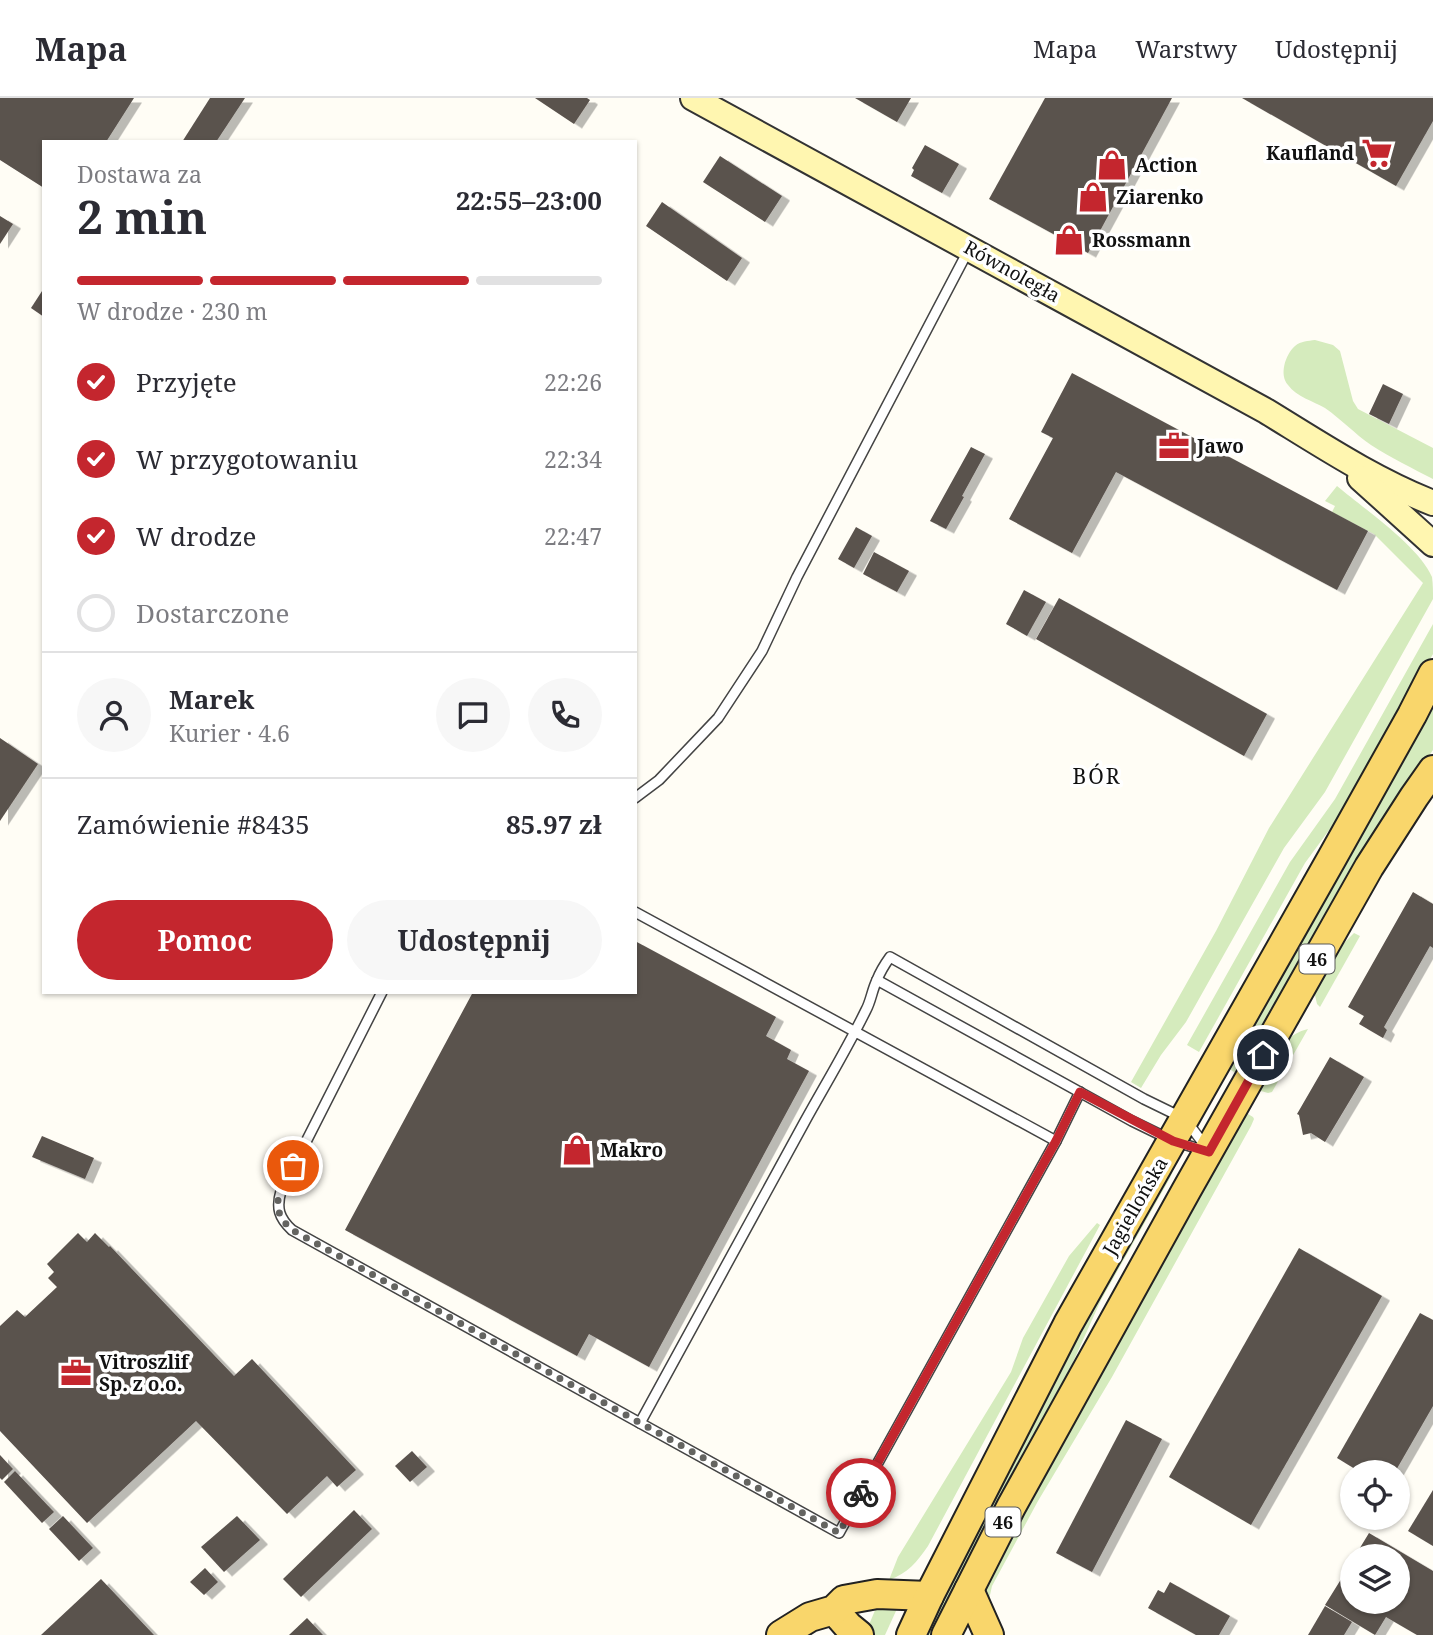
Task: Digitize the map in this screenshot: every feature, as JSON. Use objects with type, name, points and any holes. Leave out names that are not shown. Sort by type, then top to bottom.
[{"type":"main road","name":"Jagiellońska","points":[[911,1635],[1068,1324],[1433,674]]},
{"type":"main road","name":"Jagiellońska","points":[[946,1635],[1050,1435],[1369,867],[1433,770]]},
{"type":"main road","points":[[969,1590],[989,1635]]},
{"type":"main road","points":[[780,1635],[810,1617],[834,1610],[844,1600],[877,1594],[929,1596]]},
{"type":"main road","points":[[834,1610],[859,1635]]},
{"type":"street","name":"Równoległa","points":[[693,98],[1266,411],[1328,450],[1433,503]]},
{"type":"street","name":"Równoległa","points":[[1328,450],[1433,544]]},
{"type":"lane","points":[[637,796],[659,780],[718,718],[762,651],[803,565],[970,247]]},
{"type":"lane","points":[[637,913],[1056,1141]]},
{"type":"lane","points":[[640,1423],[867,1007],[877,979],[890,957],[1144,1099],[1209,1152]]},
{"type":"lane","points":[[877,979],[1080,1092],[1179,1130],[1209,1152]]},
{"type":"lane","points":[[381,994],[281,1191],[278,1212],[284,1222],[292,1230],[839,1533],[1056,1141],[1080,1092]]},
{"type":"green space","points":[[1315,340],[1333,345],[1340,351],[1353,401],[1358,409],[1433,448],[1433,479],[1371,445],[1325,408],[1300,396],[1288,385],[1284,376],[1284,365],[1288,354],[1297,344]]},
{"type":"green space","points":[[1337,486],[1415,553],[1432,577],[1433,599],[1325,792],[1284,848],[1186,1022],[1141,1088],[1131,1082],[1216,931],[1269,828],[1423,583],[1374,534],[1332,512],[1335,506],[1325,501]]},
{"type":"green space","points":[[1433,624],[1433,654],[1351,800],[1305,863],[1199,1052],[1187,1045],[1290,862],[1335,799]]},
{"type":"green space","points":[[1433,699],[1433,750],[1239,1075],[1226,1067]]},
{"type":"green space","points":[[1354,933],[1360,936],[1320,1007],[1314,991],[1338,949]]},
{"type":"green space","points":[[1308,1029],[1272,1092],[1261,1091],[1259,1086],[1284,1044],[1299,1032]]},
{"type":"green space","points":[[1243,1111],[1253,1117],[1251,1126],[1112,1377],[1038,1501],[992,1586],[988,1604],[986,1582]]},
{"type":"green space","points":[[1172,1168],[1170,1178],[1101,1300],[1060,1391],[935,1635],[922,1635],[1073,1339]]},
{"type":"green space","points":[[1097,1223],[1100,1225],[928,1546],[912,1566],[889,1580],[898,1557],[1011,1372],[1023,1338],[1069,1256]]},
{"type":"green space","points":[[901,1600],[885,1635],[873,1635],[868,1627],[879,1601]]},
{"type":"building","points":[[0,98],[134,98],[107,140],[42,140],[42,187],[0,160]]},
{"type":"building","points":[[210,98],[245,98],[217,140],[183,140]]},
{"type":"building","points":[[535,98],[587,98],[590,100],[574,124]]},
{"type":"building","points":[[855,98],[911,98],[897,122]]},
{"type":"building","points":[[1045,98],[1172,98],[1088,253],[989,199]]},
{"type":"building","name":"Kaufland","points":[[1242,98],[1433,98],[1433,121],[1396,186]]},
{"type":"building","points":[[925,145],[959,164],[942,193],[911,176],[914,170],[912,168]]},
{"type":"building","points":[[720,156],[782,196],[765,222],[703,182]]},
{"type":"building","points":[[662,202],[742,258],[727,281],[646,226]]},
{"type":"building","points":[[0,216],[13,224],[0,244]]},
{"type":"building","points":[[42,291],[42,316],[31,308]]},
{"type":"building","points":[[1072,373],[1368,531],[1337,590],[1116,472],[1072,553],[1009,519],[1053,438],[1041,432]]},
{"type":"building","points":[[1383,384],[1403,394],[1389,424],[1369,414]]},
{"type":"building","points":[[971,447],[985,454],[946,529],[930,521]]},
{"type":"building","points":[[856,527],[872,536],[854,568],[838,559]]},
{"type":"building","points":[[874,552],[909,571],[897,592],[863,574]]},
{"type":"building","points":[[1024,590],[1046,602],[1027,636],[1006,624]]},
{"type":"building","points":[[1059,598],[1267,714],[1244,756],[1036,639]]},
{"type":"building","points":[[0,738],[38,764],[0,821]]},
{"type":"building","points":[[1413,892],[1433,904],[1433,948],[1430,946],[1384,1027],[1387,1030],[1383,1038],[1359,1024],[1364,1016],[1348,1007]]},
{"type":"building","name":"Makro","points":[[637,942],[776,1017],[766,1036],[791,1050],[787,1059],[809,1071],[649,1367],[589,1334],[577,1356],[345,1230],[472,994],[637,994]]},
{"type":"building","points":[[1330,1057],[1364,1077],[1325,1142],[1311,1133],[1303,1135],[1297,1114]]},
{"type":"building","points":[[42,1136],[94,1158],[85,1179],[32,1157]]},
{"type":"building","points":[[78,1233],[87,1242],[95,1233],[110,1246],[234,1376],[252,1359],[356,1470],[337,1487],[327,1476],[287,1514],[196,1421],[87,1523],[0,1431],[0,1326],[17,1310],[25,1317],[57,1287],[48,1278],[54,1272],[47,1264]]},
{"type":"building","points":[[1299,1248],[1382,1296],[1251,1525],[1169,1477]]},
{"type":"building","points":[[1420,1313],[1433,1320],[1433,1406],[1402,1460],[1337,1458]]},
{"type":"building","points":[[1126,1420],[1162,1439],[1092,1572],[1056,1553]]},
{"type":"building","points":[[412,1451],[427,1467],[410,1482],[395,1466]]},
{"type":"building","points":[[0,1455],[13,1469],[2,1480],[0,1478]]},
{"type":"building","points":[[15,1471],[54,1512],[42,1523],[4,1482]]},
{"type":"building","points":[[1433,1490],[1433,1546],[1408,1531]]},
{"type":"building","points":[[354,1510],[372,1529],[301,1597],[283,1579]]},
{"type":"building","points":[[63,1516],[93,1548],[79,1561],[49,1529]]},
{"type":"building","points":[[237,1516],[260,1540],[224,1572],[201,1547]]},
{"type":"building","points":[[1369,1533],[1388,1544],[1362,1544]]},
{"type":"building","points":[[1410,1557],[1433,1571],[1433,1635],[1417,1635],[1386,1617],[1375,1635],[1340,1614],[1410,1614]]},
{"type":"building","points":[[205,1568],[218,1582],[204,1595],[190,1582]]},
{"type":"building","points":[[101,1579],[154,1635],[41,1635]]},
{"type":"building","points":[[1340,1581],[1340,1614],[1325,1605]]},
{"type":"building","points":[[1170,1582],[1230,1616],[1219,1635],[1196,1635],[1148,1608],[1158,1590],[1164,1593]]},
{"type":"building","points":[[1325,1606],[1352,1622],[1344,1635],[1308,1635]]},
{"type":"building","points":[[307,1618],[323,1635],[289,1635]]},
{"type":"way so far","points":[[293,1166],[278,1202],[278,1212],[292,1230],[839,1533],[861,1493]]},
{"type":"place","name":"Kaufland","points":[[1377,153]]},
{"type":"place","name":"Action","points":[[1112,165]]},
{"type":"place","name":"Ziarenko","points":[[1093,197]]},
{"type":"place","name":"Rossmann","points":[[1069,240]]},
{"type":"place","name":"Jawo","points":[[1174,446]]},
{"type":"place","name":"Makro","points":[[577,1150]]},
{"type":"place","name":"Vitroszlif Sp. z o.o.","points":[[76,1373]]},
{"type":"district","name":"BÓR","points":[[1097,776]]},
{"type":"route","points":[[861,1493],[1056,1141],[1080,1092],[1173,1141],[1209,1152],[1263,1055]]}]
